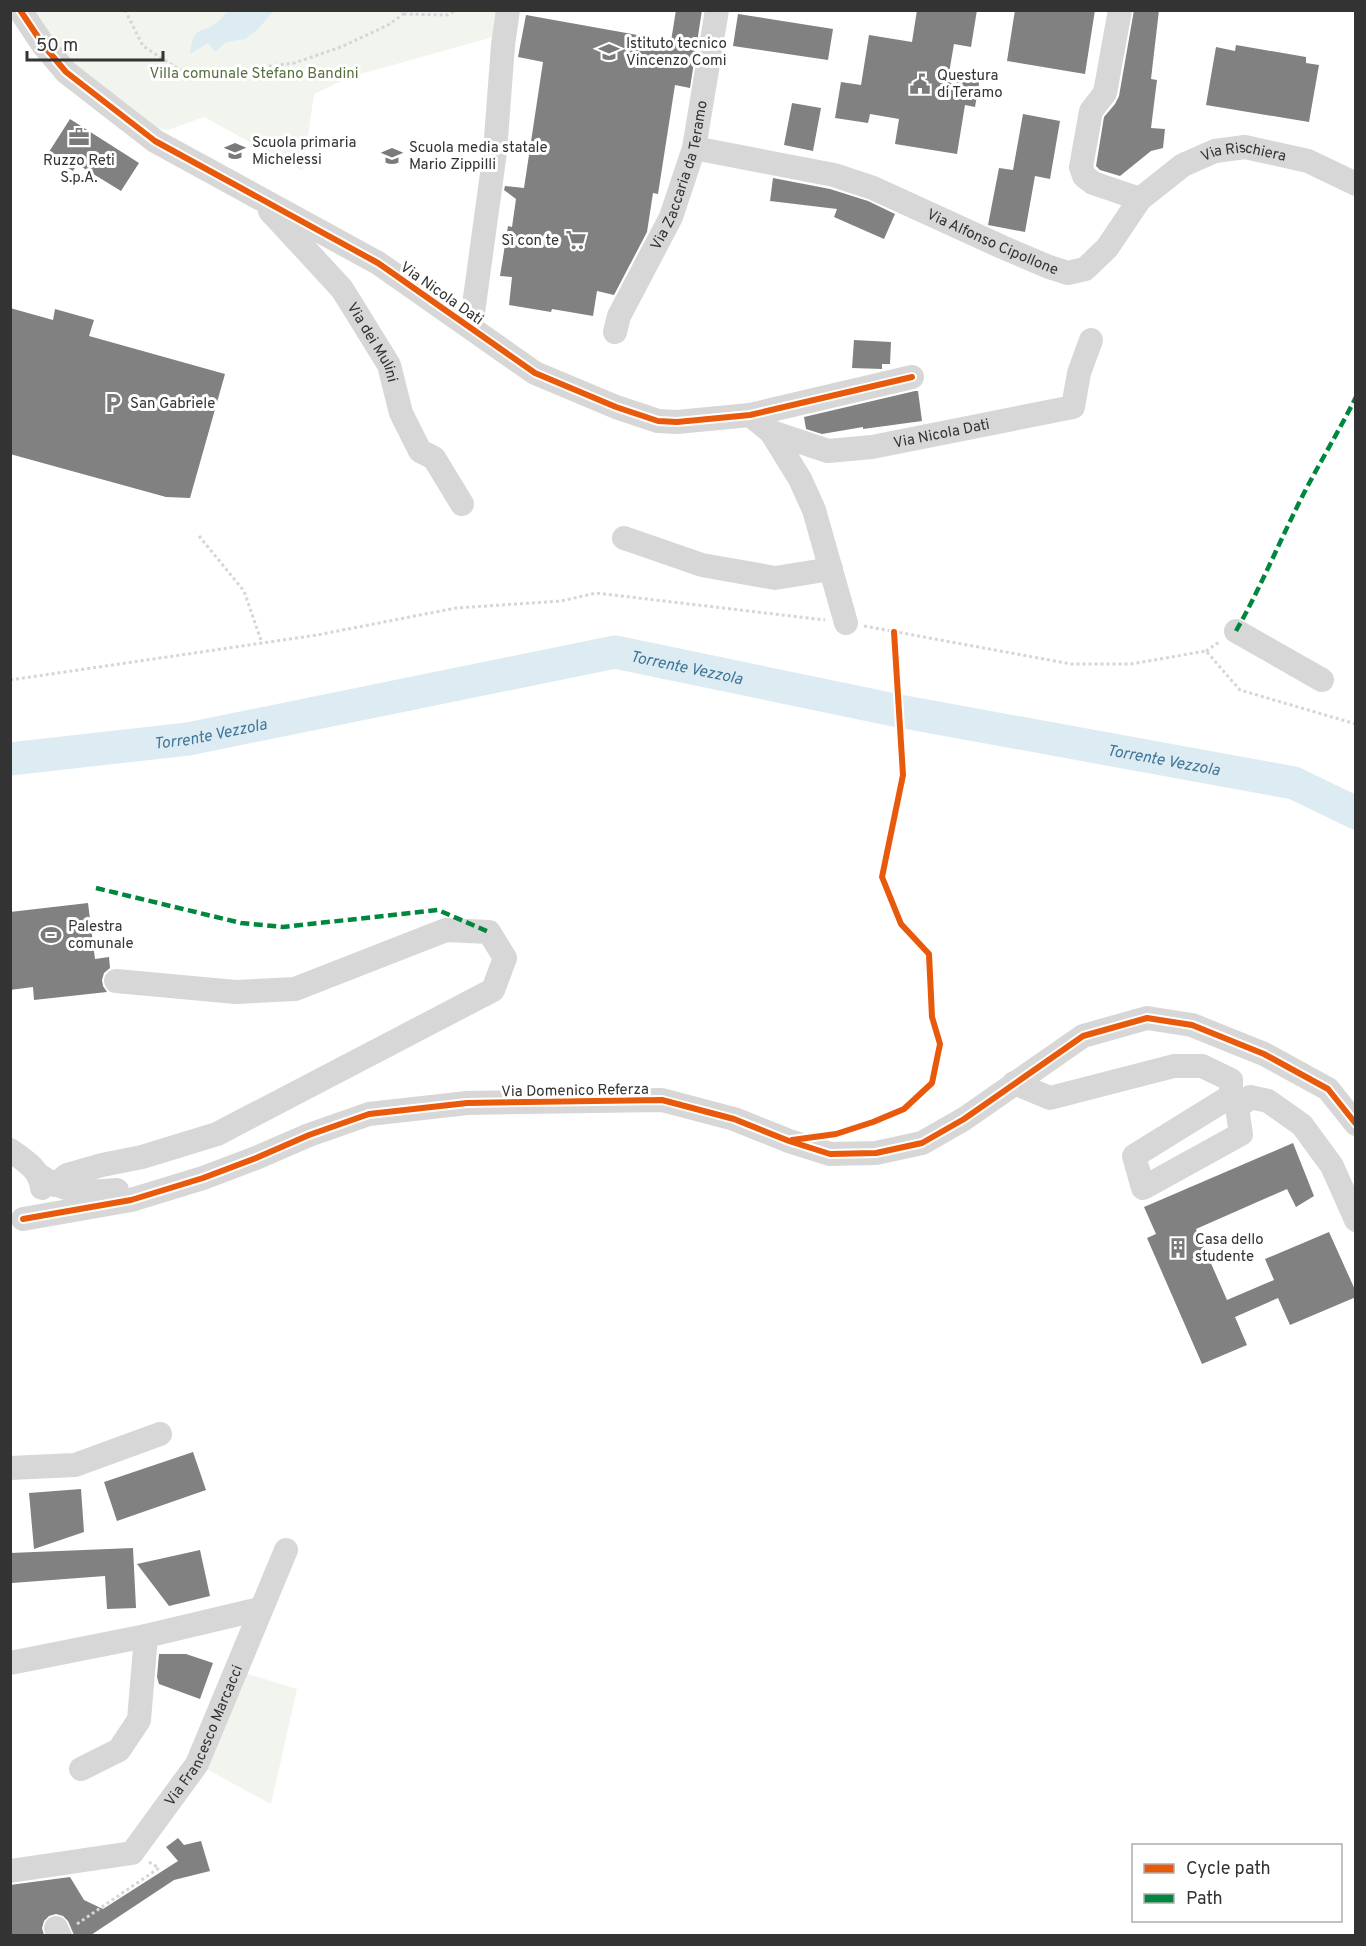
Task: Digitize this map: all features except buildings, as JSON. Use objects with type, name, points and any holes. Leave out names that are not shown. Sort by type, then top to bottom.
[{"type":"street","name":"Via Nicola Dati","points":[[20,10],[44,46],[66,72],[155,141],[378,262],[535,373],[616,407],[658,421],[677,422],[750,415],[912,377]]},
{"type":"street","points":[[471,327],[495,152],[508,10]]},
{"type":"street","name":"Via Zaccaria da Teramo","points":[[615,332],[620,316],[671,217],[694,148],[717,10]]},
{"type":"street","points":[[1120,10],[1105,93],[1091,111],[1081,167],[1084,177],[1093,183],[1140,199]]},
{"type":"street","name":"Via Rischiera","points":[[1140,199],[1183,165],[1215,150],[1245,147],[1308,161],[1345,180]]},
{"type":"street","name":"Via Alfonso Cipollone","points":[[694,148],[834,175],[873,188],[1011,251],[1068,273],[1085,269],[1107,248],[1140,199]]},
{"type":"street","points":[[1345,180],[1345,191],[1356,204]]},
{"type":"street","name":"Via dei Mulini","points":[[256,196],[342,289],[389,365],[401,413],[420,451],[434,458],[462,504]]},
{"type":"street","name":"Via Nicola Dati","points":[[750,415],[771,432],[828,451],[872,447],[1073,407],[1079,373],[1091,340]]},
{"type":"street","points":[[771,432],[800,479],[814,510],[846,623]]},
{"type":"street","points":[[624,538],[702,565],[774,578],[831,569]]},
{"type":"street","points":[[1236,631],[1322,680]]},
{"type":"street","points":[[28,1165],[66,1175],[217,1134],[493,990],[506,958],[489,932],[446,930],[295,989],[236,992],[116,981]]},
{"type":"street","name":"Via Domenico Referza","points":[[17,1220],[131,1200],[203,1178],[309,1135],[369,1114],[467,1103],[662,1100],[734,1119],[789,1141],[830,1154],[876,1153],[922,1143],[964,1119],[1083,1036],[1147,1018],[1192,1025],[1264,1054],[1328,1089],[1356,1124]]},
{"type":"street","points":[[1014,1083],[1050,1098],[1173,1066],[1202,1066],[1231,1080],[1231,1096]]},
{"type":"street","points":[[1346,1180],[1332,1166],[1302,1125],[1268,1101],[1250,1097],[1237,1108],[1241,1134],[1143,1188],[1134,1156],[1248,1083],[1271,1088],[1313,1119],[1344,1162],[1356,1220]]},
{"type":"street","points":[[17,1220],[32,1213],[41,1195],[42,1185],[28,1165]]},
{"type":"street","name":"Via Domenico Referza","points":[[28,1165],[71,1191],[102,1191],[203,1178]]},
{"type":"street","points":[[10,1468],[75,1465],[160,1434]]},
{"type":"street","name":"Via Francesco Marcacci","points":[[10,1871],[132,1853],[197,1764],[286,1550]]},
{"type":"street","points":[[10,1663],[146,1636],[260,1609]]},
{"type":"street","points":[[81,1769],[119,1750],[139,1720],[146,1636]]},
{"type":"path","points":[[125,10],[143,46],[183,72],[231,71],[294,63],[341,47],[388,25],[409,10]]},
{"type":"path","points":[[399,10],[404,14],[447,15],[456,10]]},
{"type":"path","points":[[199,536],[244,591],[262,643]]},
{"type":"path","points":[[10,680],[262,643],[456,608],[561,601],[596,593],[846,623],[1071,664],[1131,664],[1206,651],[1240,690],[1356,724]]},
{"type":"path","points":[[59,1933],[159,1868]]},
{"type":"green space","name":"Villa comunale Stefano Bandini","points":[[30,11],[498,11],[493,37],[350,77],[314,94],[303,171],[204,117],[168,130],[151,128],[86,80]]},
{"type":"green space","points":[[235,1670],[297,1689],[271,1804],[197,1764]]},
{"type":"shaded area","points":[[228,11],[274,11],[257,30],[245,39],[226,42],[215,52],[208,43],[190,54],[196,34],[218,22]]},
{"type":"waterway","name":"Torrente Vezzola","points":[[10,759],[188,739],[615,652],[899,711],[1294,783],[1356,813]]},
{"type":"marked path","points":[[1236,631],[1303,495],[1356,397]]},
{"type":"marked path","points":[[96,888],[241,923],[283,927],[438,910],[489,932]]},
{"type":"cycle path","points":[[20,10],[44,46],[66,72],[155,141],[378,263],[535,373],[616,407],[658,421],[677,422],[750,415],[912,377]]},
{"type":"cycle path","points":[[792,1140],[836,1134],[904,1109],[932,1083],[940,1044],[932,1017],[929,954],[901,924],[882,877],[903,775],[894,632]]},
{"type":"cycle path","points":[[23,1219],[131,1200],[203,1178],[309,1135],[369,1114],[467,1103],[662,1100],[734,1119],[789,1141],[830,1154],[876,1153],[922,1143],[964,1119],[1083,1036],[1147,1018],[1192,1025],[1264,1054],[1328,1089],[1356,1124]]},
{"type":"place","name":"Istituto tecnico Vincenzo Comi","points":[[609,52]]},
{"type":"place","name":"Questura di Teramo","points":[[920,84]]},
{"type":"place","name":"Ruzzo Reti S.p.A.","points":[[79,137]]},
{"type":"place","name":"Scuola primaria Michelessi","points":[[235,151]]},
{"type":"place","name":"Scuola media statale Mario Zippilli","points":[[392,156]]},
{"type":"place","name":"Sì con te","points":[[576,240]]},
{"type":"place","name":"San Gabriele","points":[[113,403]]},
{"type":"place","name":"Palestra comunale","points":[[51,935]]},
{"type":"place","name":"Casa dello studente","points":[[1178,1248]]}]
